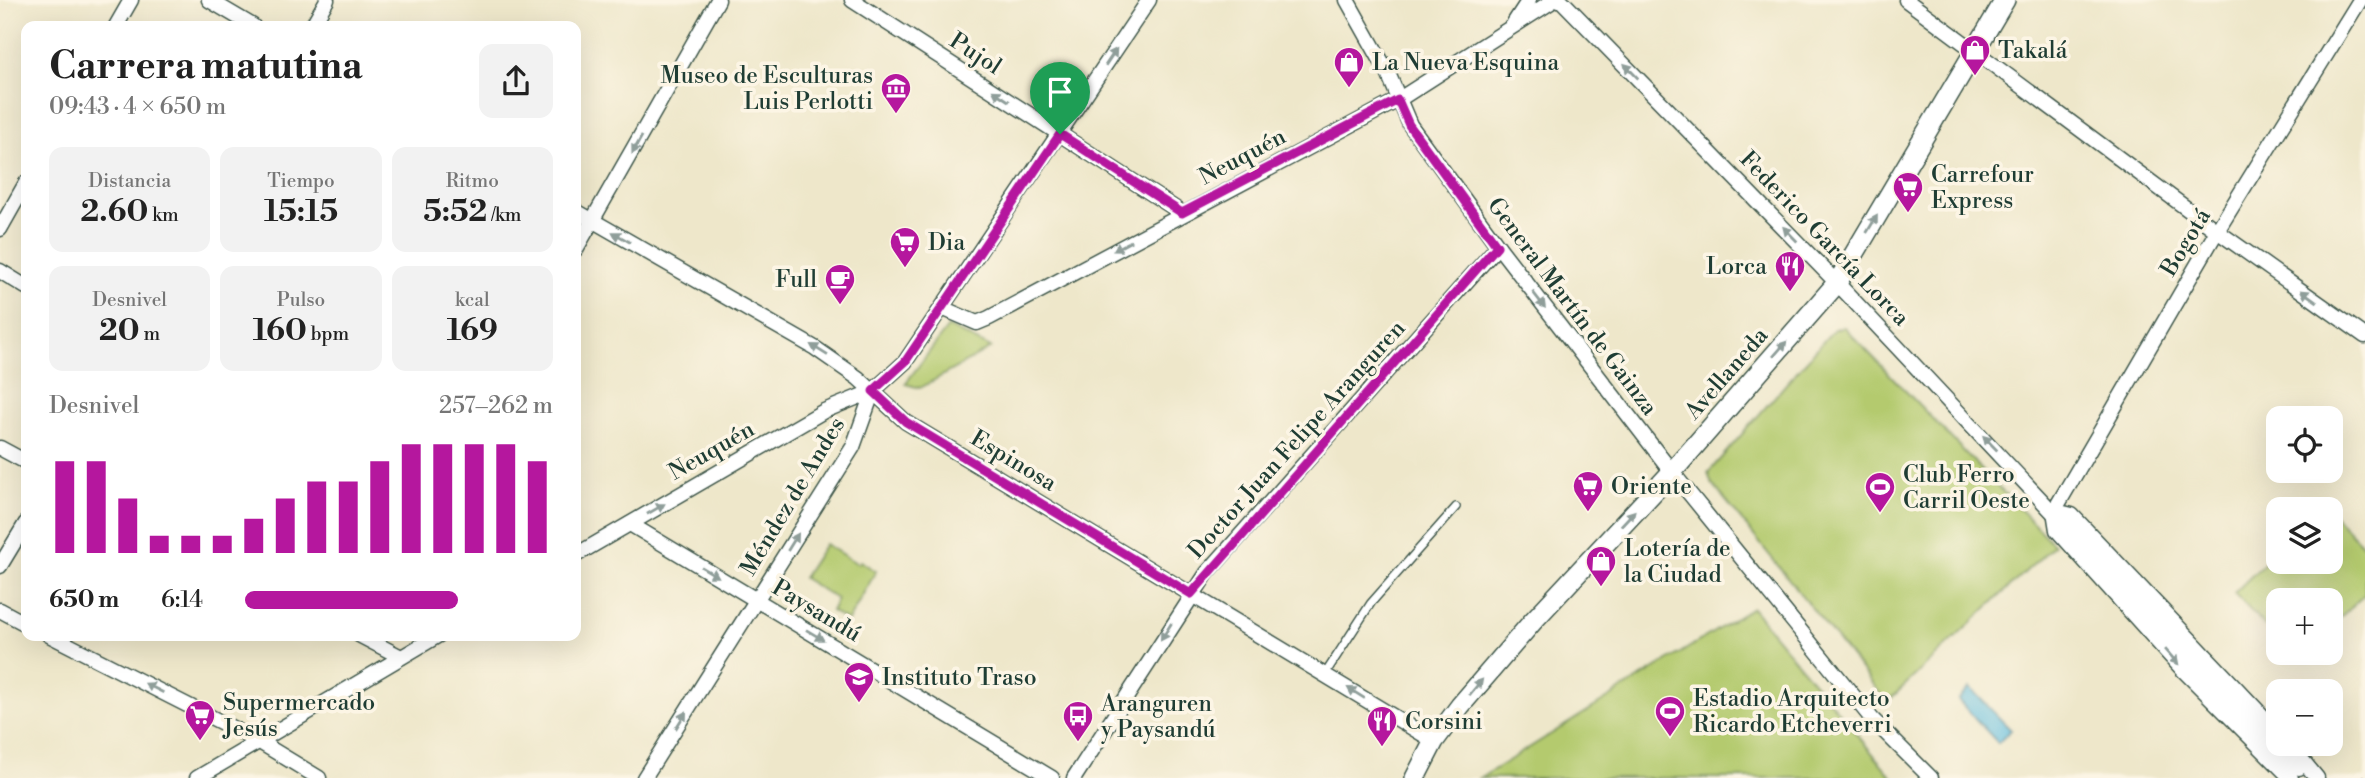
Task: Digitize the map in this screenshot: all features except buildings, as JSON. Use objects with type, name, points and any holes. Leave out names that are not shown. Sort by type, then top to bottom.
[{"type":"street","points":[[119,21],[131,0]]},
{"type":"street","points":[[209,0],[245,21]]},
{"type":"street","points":[[315,21],[327,0]]},
{"type":"street","points":[[581,240],[718,0]]},
{"type":"street","name":"Pujol","points":[[852,0],[1182,213]]},
{"type":"street","name":"Méndez de Andes","points":[[644,778],[853,447],[873,391],[905,362],[1149,0]]},
{"type":"street","name":"General Martín de Gainza","points":[[1347,0],[1388,74],[1409,125],[1497,246],[1672,472],[1872,719],[1931,778]]},
{"type":"street","points":[[1507,32],[1529,0]]},
{"type":"street","name":"Neuquén","points":[[942,308],[977,323],[1398,100],[1554,0]]},
{"type":"street","name":"Federico García Lorca","points":[[1561,0],[1838,283],[2054,511],[2295,773]]},
{"type":"street","points":[[1906,0],[2217,231],[2365,336]]},
{"type":"street","name":"Avellaneda","points":[[1415,778],[1434,741],[1460,706],[1534,620],[1672,472],[1838,283],[2006,0]]},
{"type":"street","name":"Bogotá","points":[[2054,511],[2217,231],[2360,0]]},
{"type":"street","points":[[0,229],[21,192]]},
{"type":"street","name":"Espinosa","points":[[581,214],[815,348],[873,391],[906,422],[1434,741]]},
{"type":"street","name":"Doctor Juan Felipe Aranguren","points":[[1074,778],[1191,594],[1497,246]]},
{"type":"street","points":[[0,271],[21,284]]},
{"type":"street","name":"Neuquén","points":[[581,552],[824,411],[873,391]]},
{"type":"street","points":[[0,448],[21,459]]},
{"type":"street","name":"Federico García Lorca","points":[[2054,511],[2072,515],[2266,720]]},
{"type":"street","name":"Paysandú","points":[[630,524],[1052,778]]},
{"type":"street","points":[[0,566],[21,531]]},
{"type":"street","points":[[0,610],[21,621]]},
{"type":"street","points":[[61,641],[258,741],[320,778]]},
{"type":"street","points":[[370,641],[401,657]]},
{"type":"street","points":[[197,778],[429,641]]},
{"type":"street","points":[[2299,756],[2317,778]]},
{"type":"lane","points":[[1325,674],[1378,595],[1456,507]]},
{"type":"green space","points":[[948,327],[991,348],[920,388],[905,384]]},
{"type":"green space","name":"Club Ferro Carril Oeste","points":[[1844,327],[2054,545],[1887,702],[1711,482],[1708,473],[1834,329]]},
{"type":"green space","points":[[2343,524],[2365,547],[2365,594],[2343,615],[2343,588],[2266,588],[2266,627],[2234,593],[2266,562],[2266,574],[2343,574]]},
{"type":"green space","points":[[825,544],[858,564],[860,561],[876,571],[848,621],[831,611],[837,599],[803,578]]},
{"type":"green space","points":[[1752,608],[1893,778],[1480,778],[1508,761]]},
{"type":"water","points":[[1970,688],[2011,730],[1998,743],[1958,700]]},
{"type":"place","name":"Takalá","points":[[1975,77]]},
{"type":"place","name":"La Nueva Esquina","points":[[1349,89]]},
{"type":"place","name":"Museo de Esculturas Luis Perlotti","points":[[896,115]]},
{"type":"place","name":"Carrefour Express","points":[[1908,214]]},
{"type":"place","name":"Dia","points":[[905,269]]},
{"type":"place","name":"Lorca","points":[[1790,293]]},
{"type":"place","name":"Full","points":[[840,306]]},
{"type":"place","name":"Oriente","points":[[1588,513]]},
{"type":"place","name":"Club Ferro Carril Oeste","points":[[1880,514]]},
{"type":"place","name":"Lotería de la Ciudad","points":[[1601,588]]},
{"type":"place","name":"Instituto Traso","points":[[859,704]]},
{"type":"place","name":"Estadio Arquitecto Ricardo Etcheverri","points":[[1670,738]]},
{"type":"place","name":"Supermercado Jesús","points":[[200,742]]},
{"type":"place","name":"Aranguren y Paysandú","points":[[1078,743]]},
{"type":"place","name":"Corsini","points":[[1382,748]]},
{"type":"route","points":[[1398,100],[1409,125],[1497,246],[1191,594],[906,422],[873,391],[905,362],[1060,134],[1182,213],[1398,100]]}]
